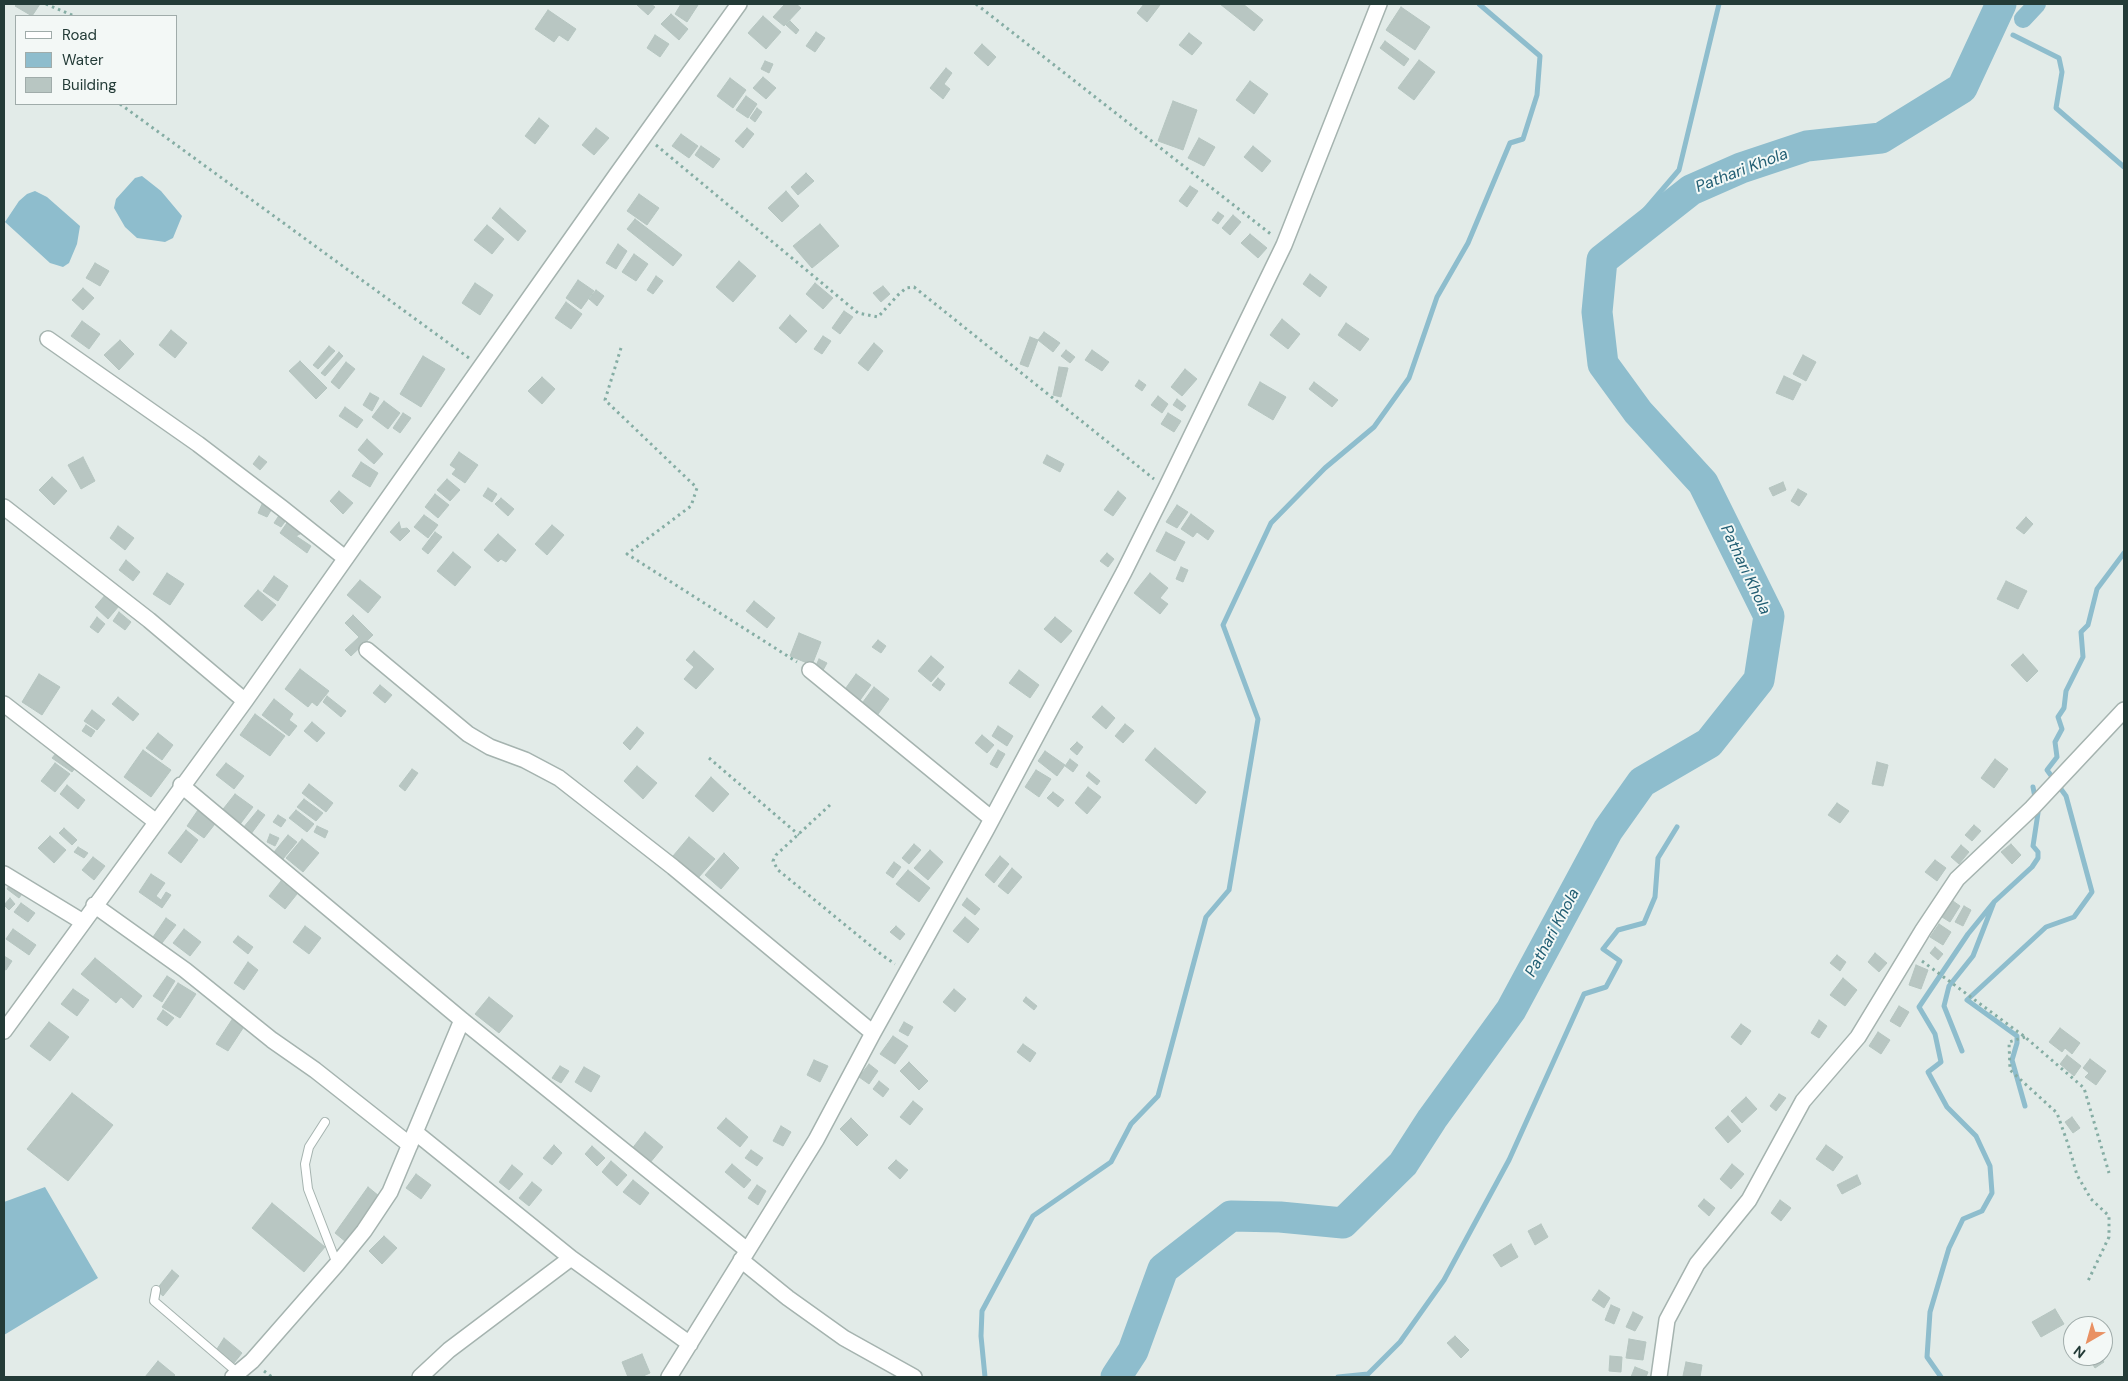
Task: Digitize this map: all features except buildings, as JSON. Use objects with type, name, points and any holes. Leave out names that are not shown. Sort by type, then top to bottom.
[{"type":"street","points":[[4,1031],[181,785],[244,701],[480,366],[739,4]]},
{"type":"street","points":[[669,1377],[816,1140],[992,819],[1166,488],[1284,245],[1379,4]]},
{"type":"street","points":[[48,339],[198,444],[345,558]]},
{"type":"street","points":[[4,507],[149,620],[244,701]]},
{"type":"street","points":[[367,650],[468,734],[490,747],[525,760],[559,778],[680,873],[873,1033]]},
{"type":"street","points":[[810,670],[992,819]]},
{"type":"street","points":[[4,704],[155,821]]},
{"type":"street","points":[[1659,1377],[1668,1320],[1697,1264],[1749,1200],[1803,1101],[1858,1037],[1957,879],[2032,808],[2124,710]]},
{"type":"street","points":[[181,785],[744,1255],[788,1298],[844,1338],[914,1377]]},
{"type":"street","points":[[4,874],[83,922]]},
{"type":"street","points":[[94,906],[185,970],[272,1040],[413,1139],[571,1258],[690,1344]]},
{"type":"street","points":[[235,1375],[257,1356],[337,1264],[364,1230],[390,1192],[462,1020]]},
{"type":"street","points":[[420,1377],[449,1350],[571,1258]]},
{"type":"lane","points":[[325,1122],[309,1147],[305,1164],[308,1189],[337,1264]]},
{"type":"lane","points":[[156,1290],[154,1301],[235,1375]]},
{"type":"path","points":[[46,4],[72,15]]},
{"type":"path","points":[[976,4],[1284,245]]},
{"type":"path","points":[[121,105],[480,366]]},
{"type":"path","points":[[645,136],[858,313],[878,317],[902,291],[906,288],[914,287],[1166,488]]},
{"type":"path","points":[[621,348],[605,400],[697,488],[691,506],[627,554],[810,670]]},
{"type":"path","points":[[709,758],[798,835]]},
{"type":"path","points":[[830,805],[776,855],[773,861],[778,870],[882,955],[908,972]]},
{"type":"path","points":[[1910,952],[2025,1037],[2084,1088],[2109,1173]]},
{"type":"path","points":[[2025,1037],[2009,1042],[2010,1070],[2057,1113],[2076,1175],[2091,1199],[2109,1216],[2109,1237],[2088,1281]]},
{"type":"water","points":[[142,176],[161,191],[182,216],[173,238],[165,242],[137,238],[125,227],[114,208],[116,199],[135,178]]},
{"type":"water","points":[[35,191],[47,197],[80,226],[77,244],[69,263],[63,267],[50,263],[5,222],[19,201],[27,194]]},
{"type":"water","points":[[45,1187],[98,1278],[4,1335],[4,1202]]},
{"type":"waterway","points":[[985,1377],[981,1336],[982,1311],[1033,1216],[1111,1162],[1131,1124],[1158,1096],[1206,917],[1229,890],[1258,719],[1223,625],[1271,523],[1325,468],[1374,427],[1409,378],[1437,297],[1468,243],[1510,143],[1523,139],[1537,95],[1540,56],[1479,4]]},
{"type":"waterway","points":[[1602,260],[1679,170],[1719,4]]},
{"type":"waterway","name":"Pathari Khola","points":[[1116,1377],[1133,1351],[1163,1269],[1231,1216],[1280,1217],[1343,1223],[1403,1164],[1432,1119],[1511,1010],[1608,830],[1642,782],[1709,743],[1759,680],[1769,616],[1703,483],[1638,412],[1603,364],[1597,312],[1602,260],[1691,190],[1741,168],[1807,146],[1881,138],[1962,88],[2001,4]]},
{"type":"waterway","points":[[2023,19],[2037,4]]},
{"type":"waterway","points":[[2013,35],[2059,58],[2062,72],[2056,108],[2124,167]]},
{"type":"waterway","points":[[2025,1106],[2012,1060],[2017,1036],[1967,1000],[2046,927],[2074,917],[2092,892],[2066,796],[2047,770],[2057,757],[2055,742],[2062,729],[2058,717],[2064,708],[2066,691],[2083,657],[2081,632],[2088,625],[2097,589],[2124,553]]},
{"type":"waterway","points":[[1962,1051],[1944,1006],[1949,986],[1973,956],[1994,902],[2032,867],[2038,858],[2038,852],[2033,846],[2038,813],[2033,787]]},
{"type":"waterway","points":[[1338,1377],[1368,1374],[1400,1342],[1444,1280],[1509,1160],[1584,994],[1606,987],[1620,961],[1603,949],[1618,930],[1644,923],[1655,897],[1658,858],[1677,827]]},
{"type":"waterway","points":[[1941,1377],[1927,1357],[1930,1312],[1949,1248],[1963,1219],[1982,1211],[1992,1193],[1990,1166],[1976,1136],[1947,1107],[1928,1072],[1941,1062],[1935,1034],[1919,1007],[1968,934],[1994,902]]}]
